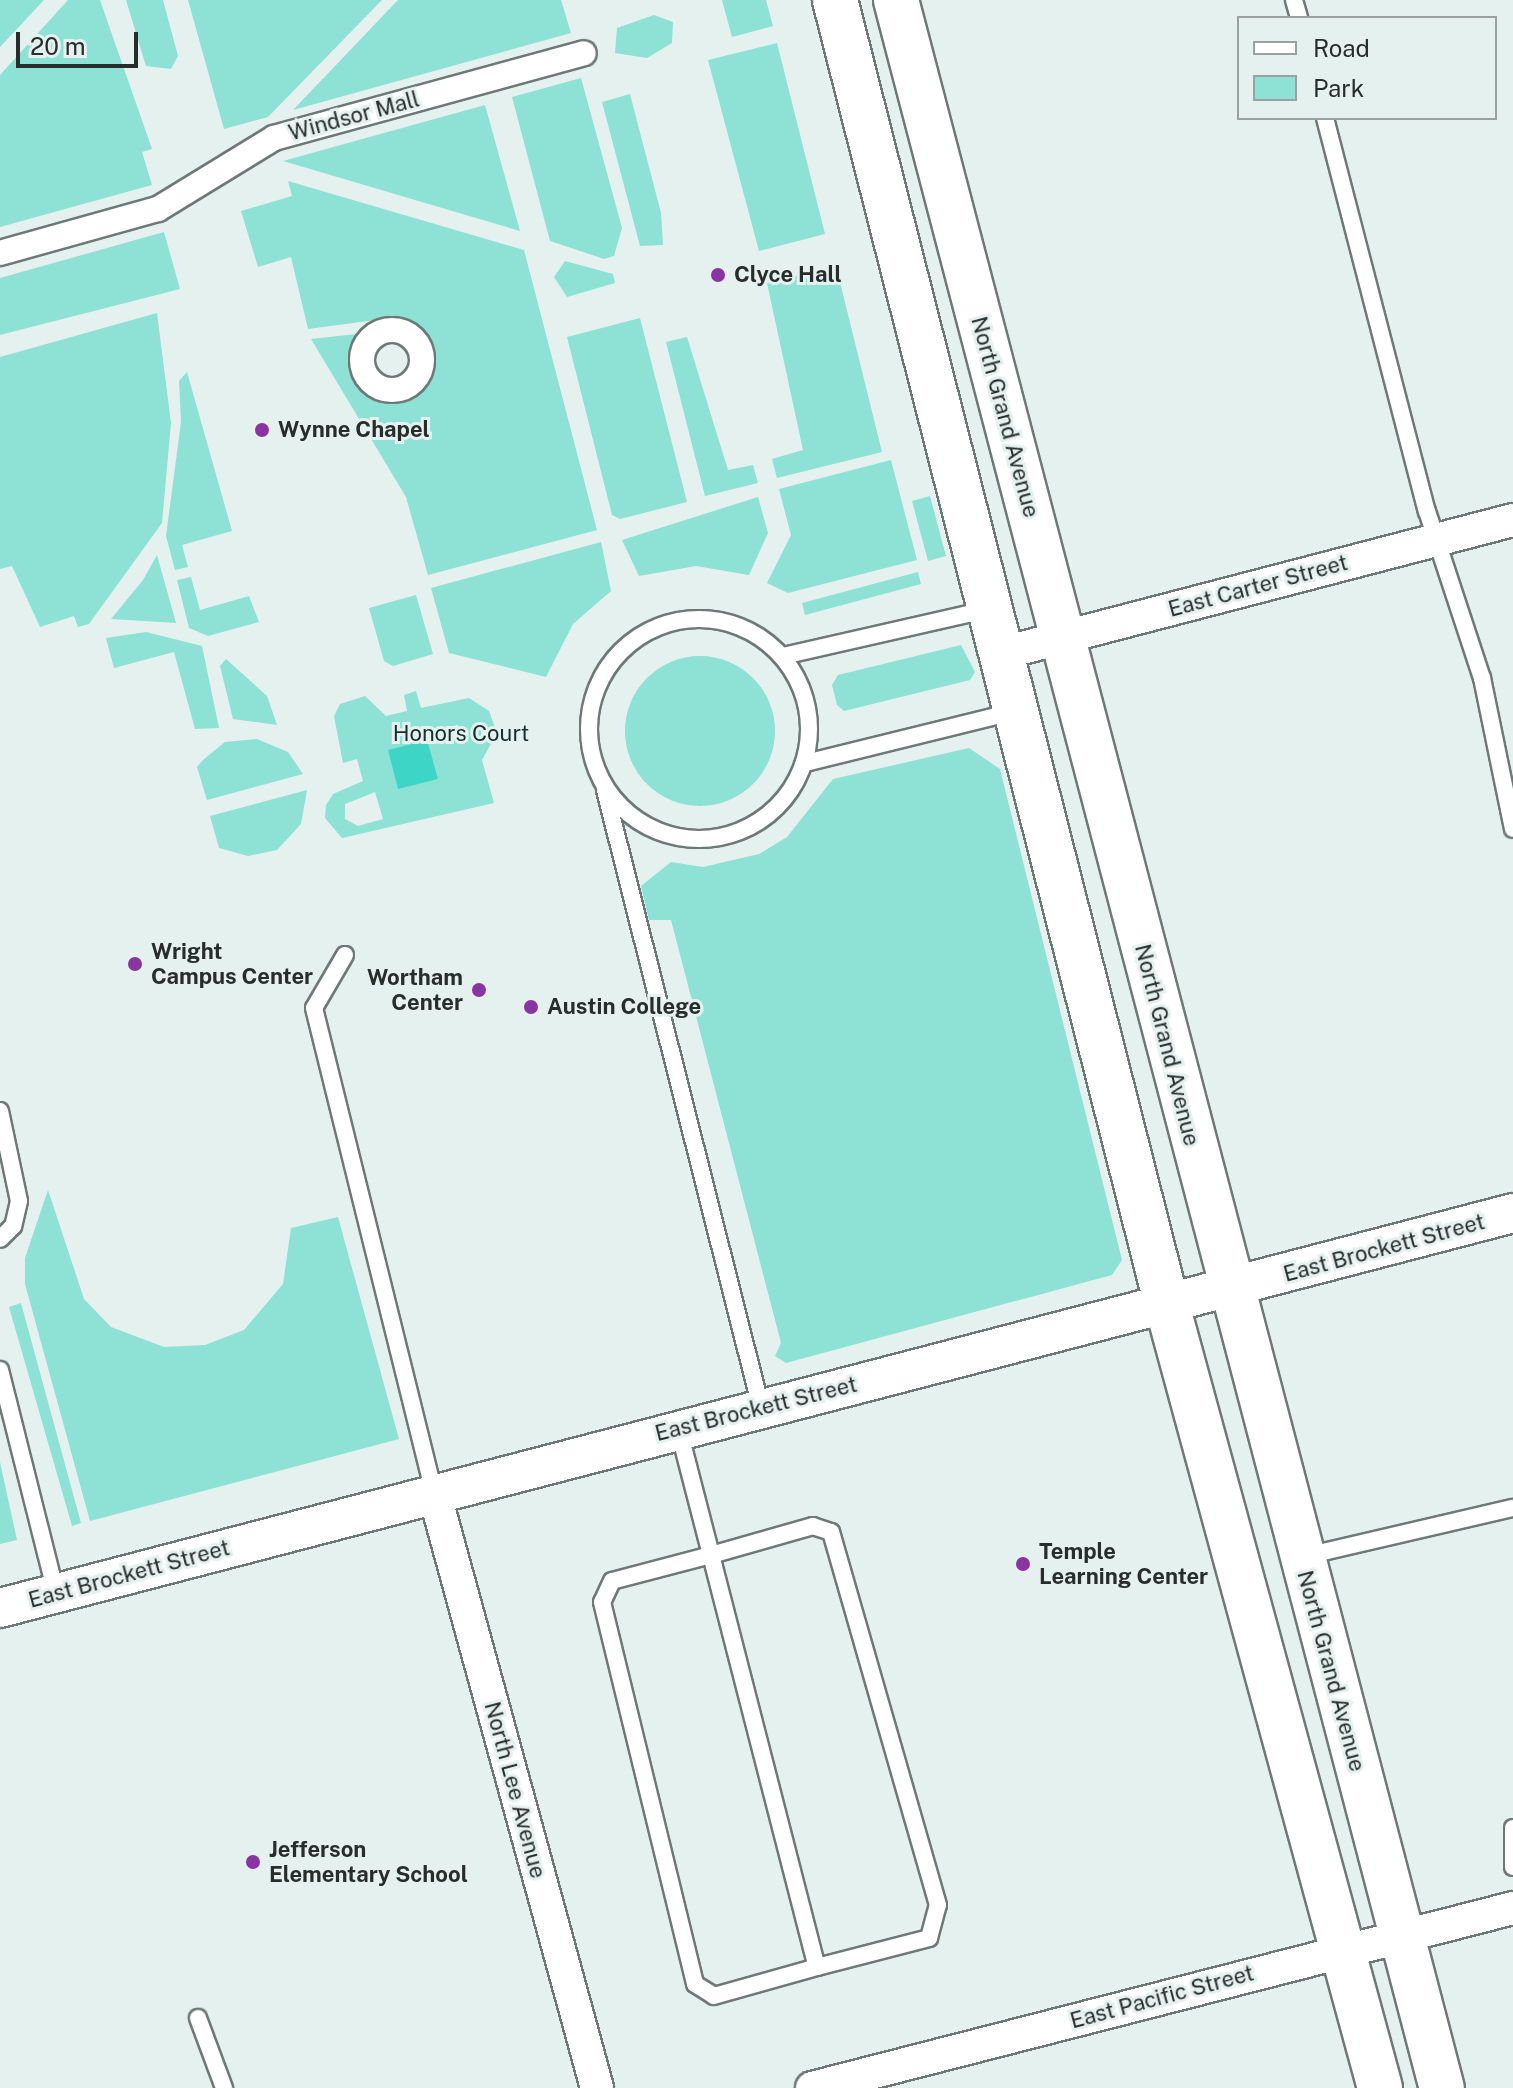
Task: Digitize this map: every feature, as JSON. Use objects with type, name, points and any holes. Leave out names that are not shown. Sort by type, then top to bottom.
[{"type":"main road","points":[[835,0],[1167,1305],[1380,2088]]},
{"type":"main road","name":"North Grand Avenue","points":[[896,0],[1229,1288],[1442,2088]]},
{"type":"street","name":"Windsor Mall","points":[[0,253],[158,209],[274,138],[584,53]]},
{"type":"street","name":"East Carter Street","points":[[1003,653],[1513,520]]},
{"type":"street","name":"East Brockett Street","points":[[0,1608],[434,1492],[1167,1305],[1513,1213]]},
{"type":"street","name":"North Lee Avenue","points":[[434,1492],[597,2088]]},
{"type":"street","name":"East Pacific Street","points":[[812,2088],[1513,1908]]},
{"type":"lane","points":[[1326,120],[1438,539],[1482,678],[1513,829]]},
{"type":"lane","points":[[783,656],[992,608]]},
{"type":"lane","points":[[603,784],[625,812],[655,830],[724,837],[769,814],[805,763],[810,725],[803,688],[783,656],[753,633],[717,620],[680,620],[646,632],[599,683],[589,716],[603,784],[761,1408]]},
{"type":"lane","points":[[805,763],[1018,710]]},
{"type":"lane","points":[[345,955],[314,1008],[434,1492]]},
{"type":"lane","points":[[0,1111],[19,1201],[13,1226],[0,1239]]},
{"type":"lane","points":[[0,1370],[56,1593]]},
{"type":"lane","points":[[679,1429],[817,1967]]},
{"type":"lane","points":[[1301,1558],[1513,1508]]},
{"type":"lane","points":[[813,1526],[831,1532],[938,1905],[929,1938],[817,1967],[714,1996],[695,1984],[602,1602],[612,1581],[813,1526]]},
{"type":"lane","points":[[1513,1828],[1513,1867]]},
{"type":"lane","points":[[198,2018],[224,2088]]},
{"type":"green space","points":[[0,0],[44,0],[0,47]]},
{"type":"green space","points":[[68,0],[100,0],[152,149],[142,152],[152,185],[0,227],[0,75]]},
{"type":"green space","points":[[126,0],[163,0],[178,56],[171,69],[146,66]]},
{"type":"green space","points":[[188,0],[382,0],[268,117],[224,129]]},
{"type":"green space","points":[[398,0],[561,0],[571,33],[293,110]]},
{"type":"green space","points":[[722,0],[766,0],[773,26],[732,37]]},
{"type":"green space","points":[[654,15],[673,22],[672,43],[647,58],[615,53],[617,28]]},
{"type":"green space","points":[[777,43],[825,234],[759,251],[708,60]]},
{"type":"green space","points":[[581,78],[622,228],[614,256],[604,259],[550,241],[512,97]]},
{"type":"green space","points":[[630,94],[661,213],[663,245],[640,246],[602,102]]},
{"type":"green space","points":[[485,105],[520,231],[283,161]]},
{"type":"green space","points":[[288,181],[524,250],[597,530],[428,575],[406,497],[311,339],[384,331],[369,340],[362,360],[369,379],[389,390],[413,382],[421,353],[383,319],[308,329],[291,257],[258,267],[241,211],[292,196]]},
{"type":"green space","points":[[164,232],[180,289],[0,335],[0,278]]},
{"type":"green space","points":[[565,261],[613,274],[615,283],[567,297],[554,277]]},
{"type":"green space","points":[[836,266],[882,452],[777,478],[772,459],[803,450],[767,283]]},
{"type":"green space","points":[[157,313],[171,423],[162,523],[89,624],[78,627],[74,616],[40,627],[12,566],[0,569],[0,357]]},
{"type":"green space","points":[[640,318],[687,502],[620,519],[612,515],[567,337]]},
{"type":"green space","points":[[687,337],[728,470],[753,465],[758,483],[705,496],[666,342]]},
{"type":"green space","points":[[187,372],[232,531],[182,545],[188,567],[175,570],[166,536],[181,422],[179,381]]},
{"type":"green space","points":[[891,460],[917,560],[788,593],[767,583],[791,535],[779,489]]},
{"type":"green space","points":[[930,496],[946,556],[928,561],[912,501]]},
{"type":"green space","points":[[758,497],[768,533],[749,575],[696,566],[639,576],[622,540]]},
{"type":"green space","points":[[601,542],[611,591],[573,624],[546,677],[449,653],[431,588]]},
{"type":"green space","points":[[157,555],[176,623],[111,619],[143,580]]},
{"type":"green space","points":[[918,572],[921,584],[805,615],[802,603]]},
{"type":"green space","points":[[191,577],[200,610],[249,596],[259,622],[208,636],[189,628],[177,580]]},
{"type":"green space","points":[[416,595],[433,654],[393,666],[384,661],[369,608]]},
{"type":"green space","points":[[146,632],[202,646],[219,728],[195,729],[174,652],[114,668],[106,638]]},
{"type":"green space","points":[[961,645],[975,672],[970,680],[844,711],[837,705],[832,685],[838,675]]},
{"type":"green space","points":[[700,656],[729,661],[753,678],[770,702],[775,731],[770,760],[753,784],[729,801],[700,806],[671,801],[647,784],[630,760],[625,731],[630,702],[647,678],[671,661]]},
{"type":"green space","points":[[226,659],[267,696],[277,725],[233,719],[220,666]]},
{"type":"green space","name":"Honors Court","points":[[416,691],[421,708],[469,698],[489,711],[497,733],[482,760],[494,803],[342,838],[325,818],[326,805],[333,794],[363,781],[357,759],[343,763],[334,716],[340,704],[365,696],[386,716],[407,711],[404,695]],"holes":[[[375,792],[383,819],[358,826],[345,819],[345,804]]]},
{"type":"green space","points":[[257,739],[288,752],[303,774],[207,800],[197,767],[225,742]]},
{"type":"green space","points":[[969,748],[1000,769],[1122,1260],[1112,1275],[786,1363],[775,1356],[781,1343],[671,920],[649,920],[641,886],[671,862],[703,867],[759,854],[787,837],[833,779]]},
{"type":"green space","points":[[307,790],[301,824],[277,850],[248,856],[219,848],[210,816]]},
{"type":"green space","points":[[48,1190],[84,1299],[111,1327],[164,1347],[205,1345],[244,1330],[283,1284],[291,1228],[338,1217],[399,1439],[90,1521],[25,1284],[25,1258]]},
{"type":"green space","points":[[21,1303],[81,1523],[72,1526],[9,1307]]},
{"type":"green space","points":[[0,1462],[17,1540],[0,1544]]},
{"type":"shaded area","points":[[427,740],[438,779],[398,789],[388,750]]},
{"type":"place","name":"Clyce Hall","points":[[718,275]]},
{"type":"place","name":"Wynne Chapel","points":[[262,430]]},
{"type":"place","name":"Wright Campus Center","points":[[135,964]]},
{"type":"place","name":"Wortham Center","points":[[479,990]]},
{"type":"place","name":"Austin College","points":[[531,1007]]},
{"type":"place","name":"Temple Learning Center","points":[[1023,1564]]},
{"type":"place","name":"Jefferson Elementary School","points":[[253,1862]]}]
